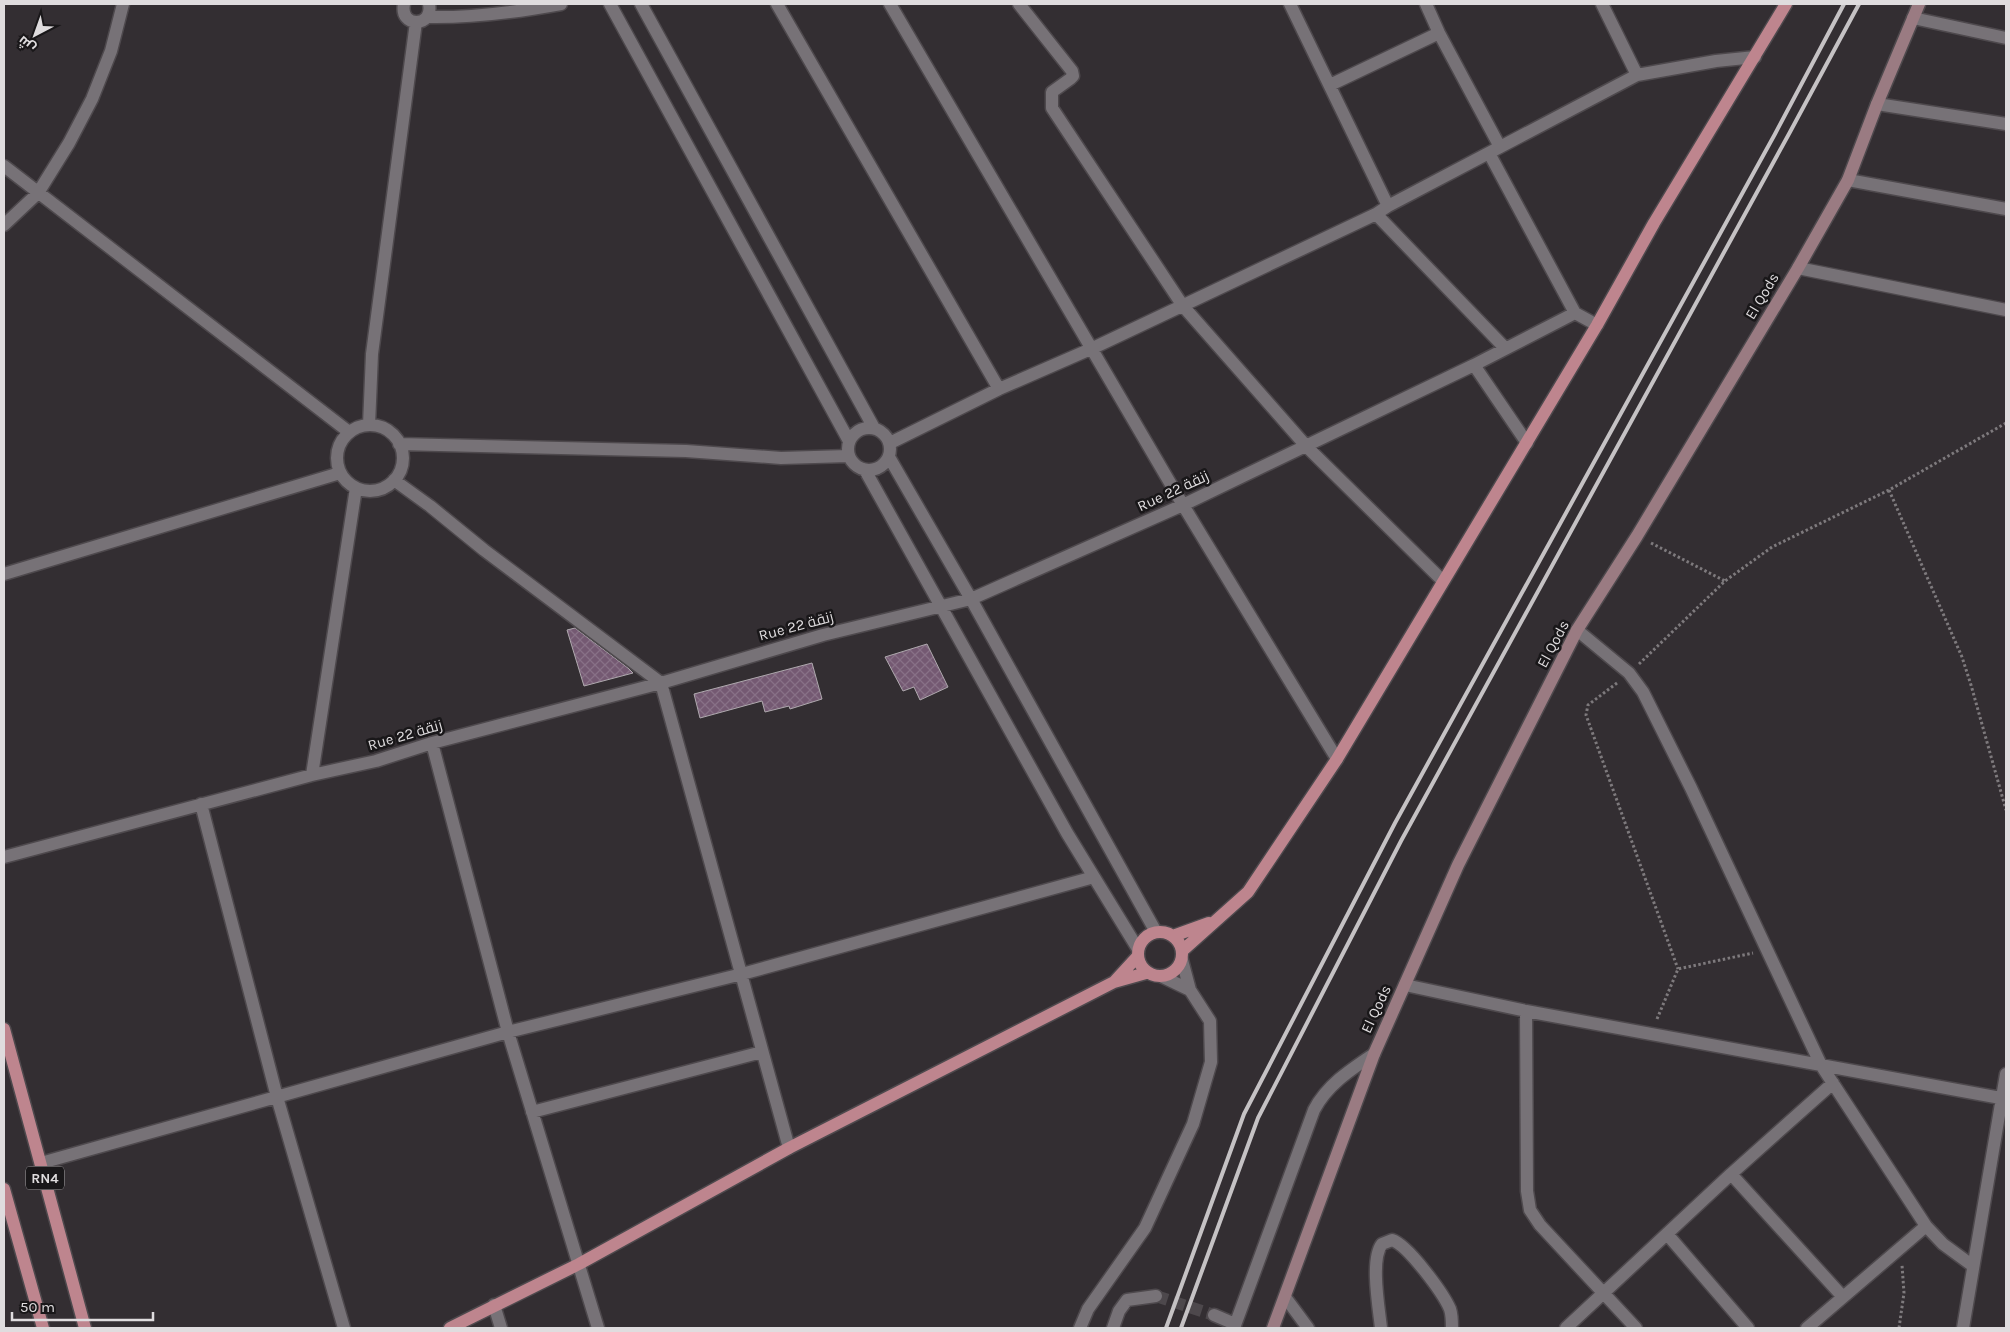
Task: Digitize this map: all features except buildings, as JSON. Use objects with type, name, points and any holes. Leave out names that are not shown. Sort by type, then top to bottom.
[{"type":"main road","points":[[1138,953],[1140,966],[1146,973],[1163,977],[1171,974],[1178,968],[1182,956],[1248,892],[1338,759],[1786,4]]},
{"type":"main road","points":[[1173,936],[1216,921]]},
{"type":"main road","points":[[1114,982],[1138,953],[1142,941],[1148,935],[1156,932],[1166,932],[1173,936],[1180,943],[1182,956]]},
{"type":"main road","points":[[450,1328],[578,1264],[790,1148],[1114,982],[1146,973]]},
{"type":"main road","name":"RN4","points":[[4,1028],[85,1328]]},
{"type":"main road","name":"RN4","points":[[4,1188],[43,1328]]},
{"type":"street","points":[[4,225],[38,193],[69,143],[92,99],[110,52],[123,4]]},
{"type":"street","points":[[390,4],[404,5],[403,12],[406,17],[422,20],[519,12],[562,4]]},
{"type":"street","points":[[369,425],[372,354],[422,20],[430,12],[429,4]]},
{"type":"street","points":[[610,4],[849,441],[848,456],[858,468],[865,470],[879,468],[885,464],[889,457],[890,443],[881,431],[874,428],[859,430],[849,441]]},
{"type":"street","points":[[641,4],[874,428]]},
{"type":"street","points":[[777,4],[999,389]]},
{"type":"street","points":[[890,4],[1184,505],[1338,759]]},
{"type":"street","points":[[1019,4],[1072,71],[1070,79],[1052,92],[1052,108],[1183,306],[1307,446],[1443,581]]},
{"type":"street","points":[[1290,4],[1388,206]]},
{"type":"street","points":[[1426,4],[1494,150],[1575,313],[1597,325]]},
{"type":"street","points":[[1602,4],[1637,75]]},
{"type":"street","name":"El Qods","points":[[1273,1328],[1374,1054],[1458,865],[1577,630],[1637,536],[1798,268],[1848,180],[1877,104],[1919,4]]},
{"type":"street","points":[[1913,18],[2006,38]]},
{"type":"street","points":[[1330,85],[1439,33]]},
{"type":"street","points":[[890,443],[999,389],[1093,348],[1376,214],[1637,75],[1716,61],[1755,58]]},
{"type":"street","points":[[1877,104],[2006,124]]},
{"type":"street","points":[[4,166],[349,432]]},
{"type":"street","points":[[1848,180],[2006,209]]},
{"type":"street","points":[[1376,214],[1505,348]]},
{"type":"street","points":[[1798,268],[2006,310]]},
{"type":"street","name":"Rue 22 زنقة","points":[[4,858],[312,775],[376,761],[432,743],[661,683],[752,655],[971,599],[1184,505],[1474,365],[1575,313]]},
{"type":"street","points":[[1474,365],[1527,442]]},
{"type":"street","points":[[369,425],[387,430],[394,436],[402,453],[402,463],[394,480],[386,487],[376,490],[356,488],[347,482],[340,473],[337,462],[337,450],[342,440],[349,432],[369,425]]},
{"type":"street","points":[[399,444],[686,451],[781,458],[848,456]]},
{"type":"street","points":[[889,457],[971,599],[1156,932]]},
{"type":"street","points":[[865,470],[1063,825],[1138,953]]},
{"type":"street","points":[[4,574],[340,473]]},
{"type":"street","points":[[394,480],[661,683],[790,1148]]},
{"type":"street","points":[[312,775],[356,488]]},
{"type":"street","points":[[1577,630],[1629,673],[1643,692],[1691,788],[1821,1065],[1926,1226],[1942,1244],[1973,1266]]},
{"type":"street","points":[[432,743],[508,1032],[598,1328]]},
{"type":"street","points":[[201,804],[277,1098],[344,1328]]},
{"type":"street","points":[[41,1163],[508,1032],[742,974],[1094,877]]},
{"type":"street","points":[[1080,1328],[1088,1309],[1145,1228],[1193,1124],[1211,1062],[1210,1021],[1190,990],[1182,956]]},
{"type":"street","points":[[1163,977],[1190,990]]},
{"type":"street","points":[[1405,985],[1526,1011],[2004,1098]]},
{"type":"street","points":[[1526,1011],[1528,1191],[1530,1210],[1540,1225],[1636,1328]]},
{"type":"street","points":[[532,1112],[762,1052]]},
{"type":"street","points":[[1214,1315],[1234,1326],[1314,1110],[1330,1087],[1374,1054]]},
{"type":"street","points":[[1963,1328],[2004,1098],[2006,1074]]},
{"type":"street","points":[[1566,1328],[1731,1174],[1833,1083]]},
{"type":"street","points":[[1731,1174],[1843,1297]]},
{"type":"street","points":[[1807,1328],[1926,1226]]},
{"type":"street","points":[[1667,1234],[1748,1328]]},
{"type":"street","points":[[1381,1328],[1376,1285],[1377,1254],[1382,1244],[1392,1240],[1402,1245],[1434,1282],[1450,1308],[1452,1328]]},
{"type":"street","points":[[1113,1328],[1119,1311],[1127,1300],[1156,1296]]},
{"type":"street","points":[[1284,1297],[1308,1328]]},
{"type":"street","points":[[494,1305],[501,1328]]},
{"type":"path","points":[[1651,1034],[1678,969],[1586,715],[1588,705],[1629,673],[1725,581],[1772,547],[1889,490],[2006,424]]},
{"type":"path","points":[[1889,490],[1962,657],[2006,810]]},
{"type":"path","points":[[1637,536],[1725,581]]},
{"type":"path","points":[[1678,969],[1767,950]]},
{"type":"path","points":[[1899,1328],[1904,1293],[1901,1247]]},
{"type":"tunnel","points":[[1156,1296],[1214,1315]]},
{"type":"railway","points":[[1166,1328],[1244,1114],[1395,823],[1775,134],[1844,4]]},
{"type":"railway","points":[[1181,1328],[1258,1118],[1401,841],[1859,4]]}]
